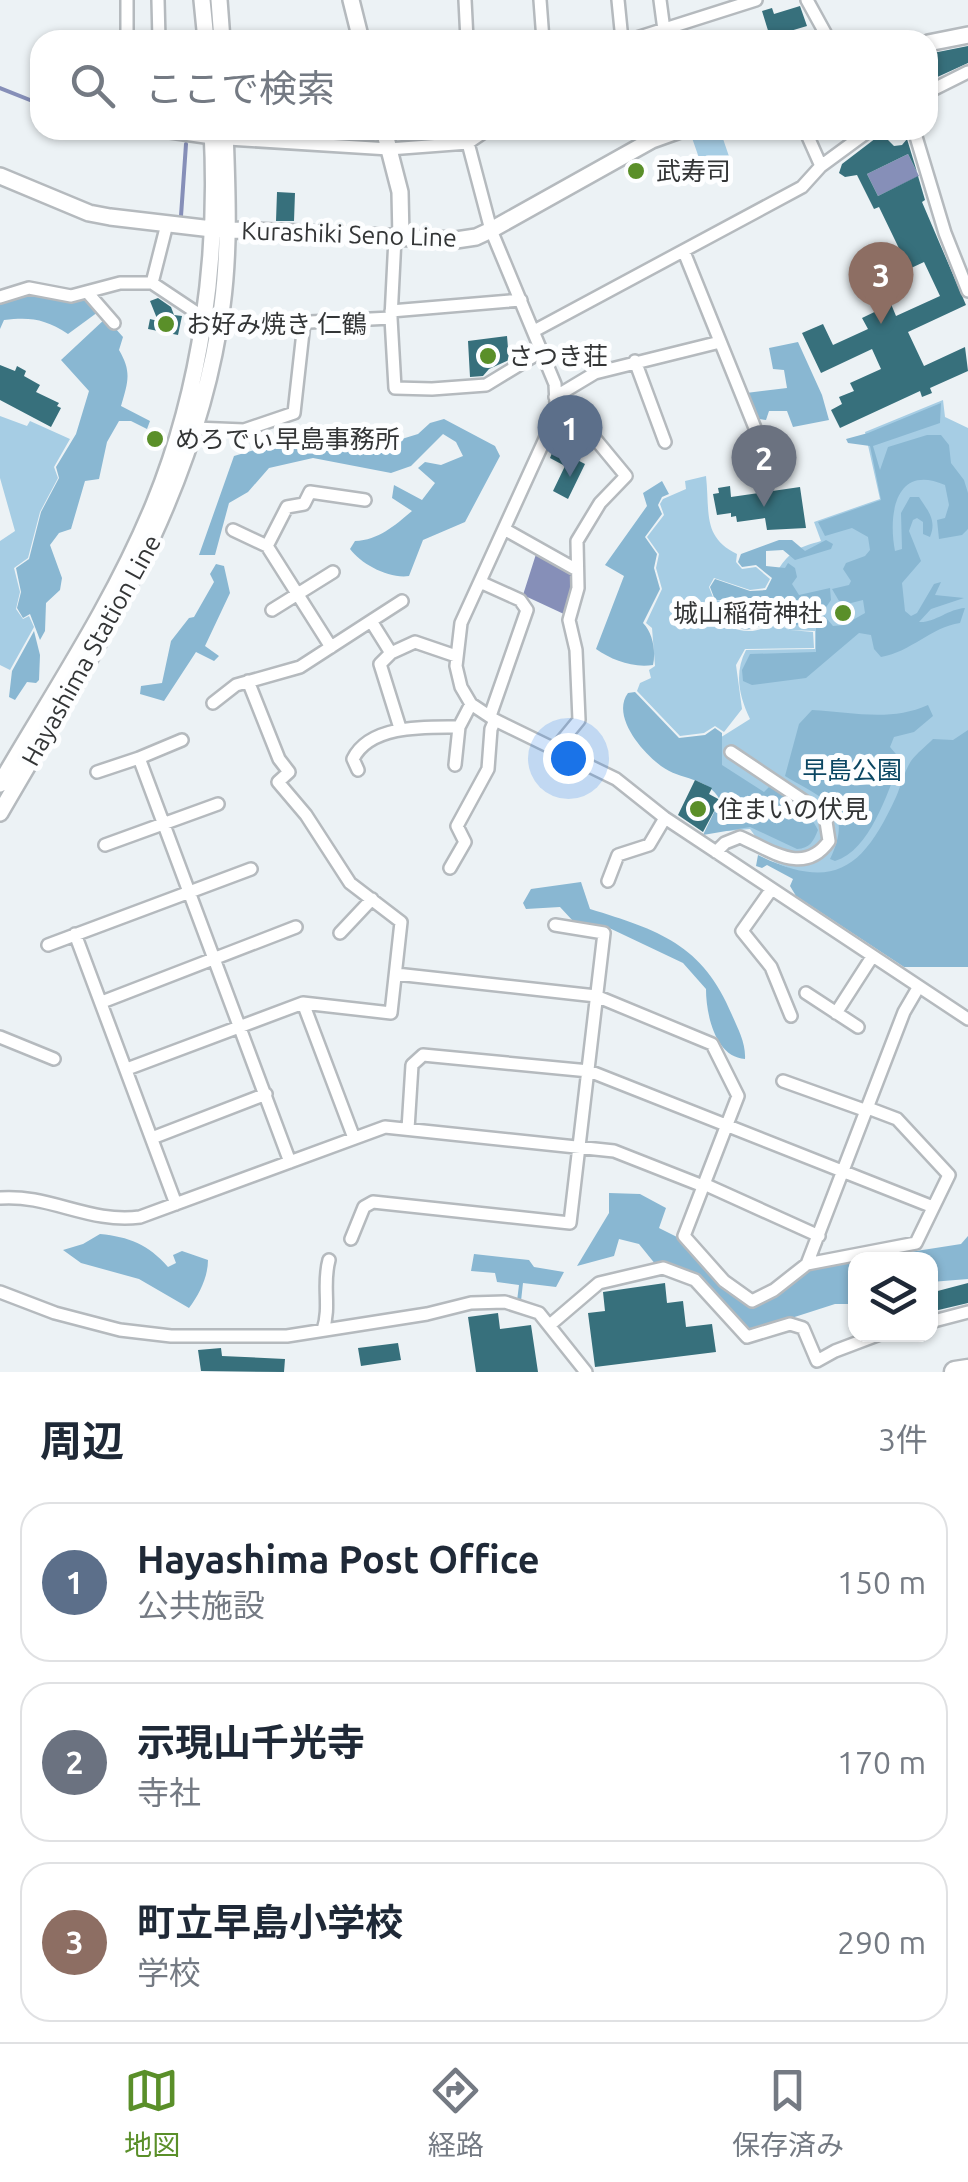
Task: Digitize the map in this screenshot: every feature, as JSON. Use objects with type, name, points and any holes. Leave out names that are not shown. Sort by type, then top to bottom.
[{"type":"highway","points":[[956,1372],[968,1370]]},
{"type":"main road","points":[[202,0],[205,30]]},
{"type":"main road","points":[[219,0],[221,30]]},
{"type":"main road","points":[[351,0],[358,30]]},
{"type":"main road","points":[[938,41],[968,35]]},
{"type":"main road","name":"Hayashima Station Line","points":[[2,803],[133,581],[166,511],[195,428],[212,320],[220,230],[219,140]]},
{"type":"main road","points":[[386,140],[400,192],[398,238]]},
{"type":"main road","name":"Kurashiki Seno Line","points":[[0,176],[89,213],[167,224],[220,230],[456,240],[491,230],[641,140]]},
{"type":"main road","name":"Hayashima Station Line","points":[[0,784],[114,591],[154,504],[212,320]]},
{"type":"street","points":[[127,0],[127,30]]},
{"type":"street","points":[[158,0],[159,30]]},
{"type":"street","points":[[465,0],[466,30]]},
{"type":"street","points":[[540,0],[542,30]]},
{"type":"street","points":[[618,0],[621,30]]},
{"type":"street","points":[[660,0],[664,30],[756,0]]},
{"type":"street","points":[[807,0],[824,30]]},
{"type":"street","points":[[938,87],[968,72]]},
{"type":"street","points":[[316,140],[388,150],[453,140]]},
{"type":"street","points":[[473,140],[491,230],[557,396],[550,430],[462,623],[456,656],[461,687],[471,704],[493,718],[616,778],[664,818],[968,1019]]},
{"type":"street","points":[[809,140],[821,166]]},
{"type":"street","points":[[534,331],[802,187],[821,166],[856,140]]},
{"type":"street","points":[[917,140],[945,233],[968,291]]},
{"type":"street","points":[[152,283],[167,224]]},
{"type":"street","points":[[398,238],[391,315],[396,388],[432,390],[486,385],[542,351]]},
{"type":"street","points":[[684,252],[755,428]]},
{"type":"street","points":[[0,298],[29,288],[70,296],[120,283],[152,283],[212,320],[304,322],[521,300]]},
{"type":"street","points":[[88,292],[114,324]]},
{"type":"street","points":[[195,428],[244,430],[294,413],[304,322]]},
{"type":"street","points":[[557,396],[595,373],[720,342]]},
{"type":"street","points":[[635,361],[664,442]]},
{"type":"street","points":[[555,749],[579,720],[576,650],[569,620],[578,588],[577,541],[600,503],[626,476],[557,396]]},
{"type":"street","points":[[267,546],[287,507],[304,504],[310,492],[365,500]]},
{"type":"street","points":[[504,529],[577,570]]},
{"type":"street","points":[[233,530],[267,546],[331,647]]},
{"type":"street","points":[[272,610],[333,572]]},
{"type":"street","points":[[450,868],[464,847],[458,826],[488,770],[490,729],[526,610],[520,600],[480,582]]},
{"type":"street","points":[[213,703],[236,685],[300,667],[402,601]]},
{"type":"street","points":[[371,621],[391,653]]},
{"type":"street","points":[[400,728],[380,664],[391,653],[415,642],[456,656]]},
{"type":"street","points":[[128,1069],[303,1003],[391,1013],[401,922],[350,882],[278,782],[290,772],[279,760],[248,681]]},
{"type":"street","points":[[455,764],[459,727],[471,704]]},
{"type":"street","points":[[358,770],[354,759],[358,750],[400,728],[459,727]]},
{"type":"street","points":[[98,772],[182,740]]},
{"type":"street","points":[[716,852],[740,837],[790,858],[808,860],[820,854],[829,841],[826,815],[731,752]]},
{"type":"street","points":[[140,758],[290,1162]]},
{"type":"street","points":[[105,845],[218,804]]},
{"type":"street","points":[[608,881],[618,855],[649,845],[664,818]]},
{"type":"street","points":[[48,945],[251,869]]},
{"type":"street","points":[[771,890],[742,931],[771,967],[791,1016]]},
{"type":"street","points":[[340,933],[372,899]]},
{"type":"street","points":[[351,1239],[364,1208],[373,1202],[570,1223],[604,933],[556,925]]},
{"type":"street","points":[[102,1002],[296,927]]},
{"type":"street","points":[[76,934],[176,1204]]},
{"type":"street","points":[[836,1013],[872,957]]},
{"type":"street","points":[[396,974],[596,996],[712,1044],[738,1096],[684,1236],[724,1281],[752,1301],[774,1290],[806,1264],[904,1012],[918,988]]},
{"type":"street","points":[[806,994],[858,1027]]},
{"type":"street","points":[[303,1003],[354,1138]]},
{"type":"street","points":[[0,1037],[54,1059]]},
{"type":"street","points":[[408,1129],[412,1065],[423,1054],[588,1072],[934,1207]]},
{"type":"street","points":[[783,1081],[898,1119],[949,1176],[916,1244],[806,1264]]},
{"type":"street","points":[[152,1138],[266,1094]]},
{"type":"street","points":[[0,1198],[36,1198],[83,1215],[122,1220],[140,1217],[385,1127],[614,1151],[704,1185],[819,1236]]},
{"type":"street","points":[[322,1330],[330,1310],[324,1278],[328,1260]]},
{"type":"street","points":[[551,1324],[599,1283],[663,1268],[695,1280],[747,1338],[790,1324],[803,1328],[817,1361],[858,1342]]},
{"type":"street","points":[[0,1292],[55,1313],[120,1330],[171,1336],[286,1336],[427,1314],[471,1303],[505,1302],[539,1313],[586,1372]]},
{"type":"street","points":[[938,1320],[968,1312]]},
{"type":"green space","points":[[693,140],[723,140],[733,168],[706,178]]},
{"type":"green space","points":[[31,292],[86,297],[98,312],[68,334],[30,319],[4,320],[0,329],[0,303]]},
{"type":"green space","points":[[106,318],[123,337],[119,350],[128,377],[121,406],[150,421],[147,429],[131,421],[119,421],[107,442],[99,479],[85,481],[71,529],[59,533],[50,545],[62,578],[60,590],[46,603],[45,631],[40,640],[30,614],[23,618],[17,608],[21,592],[16,568],[29,559],[41,512],[59,478],[56,467],[76,434],[89,391],[61,360]]},
{"type":"green space","points":[[798,342],[829,420],[793,427],[787,411],[769,411],[766,420],[753,418],[746,393],[787,388],[784,370],[773,369],[769,348]]},
{"type":"green space","name":"早島公園","points":[[943,400],[945,417],[968,428],[968,806],[896,888],[801,873],[774,862],[750,829],[727,831],[707,746],[750,719],[739,684],[746,650],[815,649],[815,631],[790,630],[813,632],[814,648],[745,649],[736,665],[742,709],[724,732],[715,726],[704,733],[680,736],[637,691],[640,683],[651,678],[649,670],[655,666],[652,628],[646,623],[662,589],[656,568],[659,554],[647,537],[664,515],[660,504],[663,499],[686,489],[685,481],[706,476],[710,522],[718,540],[737,554],[736,562],[742,569],[756,567],[770,579],[765,588],[750,590],[714,578],[709,587],[714,600],[728,601],[726,626],[751,631],[774,621],[789,630],[775,614],[771,594],[783,563],[798,549],[821,541],[814,522],[880,499],[865,432]]},
{"type":"green space","points":[[941,403],[940,423],[873,446],[880,470],[888,447],[927,435],[941,435],[949,445],[951,463],[968,493],[968,529],[962,535],[939,539],[937,520],[945,518],[949,505],[945,485],[915,481],[899,496],[893,537],[895,551],[902,549],[901,513],[910,497],[919,497],[930,516],[932,531],[930,537],[923,534],[923,522],[913,520],[909,531],[921,561],[902,583],[905,611],[911,616],[917,613],[934,584],[941,582],[935,595],[964,598],[931,609],[919,622],[965,608],[960,623],[881,657],[874,649],[871,635],[859,633],[806,678],[752,685],[743,681],[742,670],[750,654],[816,652],[816,627],[795,625],[777,612],[755,628],[728,625],[730,600],[715,600],[710,587],[715,579],[750,591],[766,590],[772,578],[756,565],[742,567],[738,562],[741,554],[779,540],[792,540],[805,551],[826,540],[833,544],[831,549],[795,560],[783,550],[766,551],[766,566],[785,568],[788,563],[795,568],[797,577],[792,584],[799,595],[830,588],[831,600],[822,613],[833,626],[844,625],[865,613],[863,600],[847,604],[839,601],[832,589],[849,585],[851,581],[843,569],[846,563],[870,550],[868,537],[852,528],[825,536],[818,522],[881,500],[870,446],[848,443],[846,439]]},
{"type":"green space","points":[[0,416],[27,426],[30,421],[70,439],[54,467],[58,478],[40,512],[28,558],[14,568],[20,592],[16,609],[23,619],[29,616],[34,627],[10,670],[0,665],[0,541],[15,531],[0,478]]},
{"type":"green space","points":[[444,419],[495,446],[500,456],[465,522],[423,540],[409,576],[376,569],[350,549],[355,541],[379,535],[412,511],[392,498],[394,485],[422,500],[435,483],[418,468],[425,462],[441,465],[463,456],[456,442],[443,434],[411,466],[391,473],[313,458],[269,468],[248,492],[229,503],[215,555],[199,555],[234,456],[308,434],[392,442],[418,434],[430,423]]},
{"type":"green space","points":[[662,481],[669,494],[662,497],[658,505],[662,514],[645,537],[657,554],[654,568],[660,589],[643,623],[654,654],[653,665],[645,666],[616,660],[596,649],[624,576],[605,565],[647,506],[643,493]]},
{"type":"green space","points":[[216,564],[224,566],[230,593],[205,646],[219,656],[214,661],[196,652],[164,701],[140,694],[141,686],[162,683],[171,641],[194,617],[214,582],[210,574]]},
{"type":"green space","points":[[34,631],[40,655],[39,680],[27,682],[15,700],[9,697],[12,671]]},
{"type":"green space","points":[[635,692],[679,738],[705,735],[715,728],[722,733],[722,765],[764,792],[769,787],[803,810],[818,830],[811,844],[797,849],[750,827],[703,835],[720,800],[708,787],[669,771],[645,752],[631,733],[623,712],[628,693]]},
{"type":"green space","points":[[928,705],[933,716],[914,732],[894,737],[890,747],[901,760],[868,833],[848,855],[835,861],[830,859],[837,841],[837,816],[823,799],[785,776],[799,724],[812,710],[885,715]]},
{"type":"green space","points":[[968,730],[968,967],[904,967],[796,896],[790,886],[793,879],[767,865],[756,866],[758,855],[807,872],[843,867],[871,842],[916,755],[933,739],[953,740]]},
{"type":"green space","points":[[581,882],[590,909],[637,924],[676,943],[707,971],[739,1031],[745,1059],[726,1051],[719,1043],[710,1022],[706,989],[683,963],[605,926],[573,921],[560,907],[526,909],[523,903],[531,889]]},
{"type":"green space","points":[[609,1193],[640,1194],[666,1208],[659,1228],[679,1238],[751,1305],[776,1295],[810,1270],[848,1262],[848,1304],[835,1304],[748,1332],[698,1276],[656,1265],[639,1244],[619,1239],[614,1256],[577,1266],[609,1213]]},
{"type":"green space","points":[[100,1234],[137,1243],[168,1267],[176,1263],[173,1255],[182,1251],[208,1260],[202,1286],[189,1308],[139,1279],[81,1263],[63,1250]]},
{"type":"green space","points":[[968,1236],[968,1279],[938,1281],[938,1252],[910,1252],[961,1244]]},
{"type":"green space","points":[[474,1254],[529,1260],[534,1267],[564,1272],[556,1287],[523,1283],[521,1301],[517,1301],[519,1285],[497,1282],[495,1273],[471,1271]]},
{"type":"shaded area","points":[[908,154],[919,176],[878,196],[867,174]]},
{"type":"shaded area","points":[[537,551],[574,573],[566,615],[523,595]]},
{"type":"building","points":[[800,6],[807,26],[768,30],[762,11],[772,8],[774,14]]},
{"type":"building","points":[[968,46],[968,63],[938,77],[938,52]]},
{"type":"building","points":[[873,140],[888,140],[894,146],[907,140],[917,172],[908,154],[867,174],[878,196],[918,176],[925,200],[922,202],[966,305],[908,332],[924,366],[965,347],[968,371],[930,388],[932,393],[922,397],[920,391],[840,428],[831,410],[842,404],[839,397],[854,391],[850,383],[881,369],[872,349],[821,373],[802,333],[823,324],[833,345],[868,329],[862,318],[891,304],[896,316],[940,296],[924,262],[909,269],[879,207],[874,209],[857,175],[845,177],[839,173],[842,164]]},
{"type":"building","points":[[277,192],[295,193],[294,221],[276,221]]},
{"type":"building","points":[[158,298],[171,307],[174,315],[182,316],[178,335],[148,329],[150,319],[158,321],[150,301]]},
{"type":"building","points":[[507,336],[509,360],[483,376],[470,377],[468,341]]},
{"type":"building","points":[[0,365],[26,371],[24,376],[40,385],[36,392],[59,403],[61,408],[51,427],[0,400]]},
{"type":"building","points":[[554,448],[585,464],[568,499],[553,491],[565,466],[550,458]]},
{"type":"building","points":[[730,486],[731,497],[800,487],[806,528],[767,530],[765,518],[737,522],[731,513],[717,515],[713,494],[719,493],[718,488]]},
{"type":"building","name":"住まいの伏見","points":[[695,780],[712,788],[709,794],[720,800],[703,832],[678,815]]},
{"type":"building","points":[[665,1283],[667,1303],[683,1301],[686,1327],[712,1324],[716,1352],[595,1367],[588,1313],[605,1311],[603,1292]]},
{"type":"building","points":[[968,1283],[968,1303],[938,1310],[938,1291]]},
{"type":"building","points":[[498,1313],[500,1329],[531,1325],[538,1372],[476,1372],[468,1317]]},
{"type":"building","points":[[398,1343],[401,1360],[361,1366],[358,1348]]},
{"type":"building","points":[[221,1348],[222,1356],[285,1359],[284,1372],[201,1371],[198,1350]]},
{"type":"waterway","points":[[0,88],[30,100]]},
{"type":"waterway","points":[[181,216],[186,144]]},
{"type":"place","name":"武寿司","points":[[636,171]]},
{"type":"place","name":"お好み焼き 仁鶴","points":[[166,324]]},
{"type":"place","name":"町立早島小学校","points":[[881,324]]},
{"type":"place","name":"さつき荘","points":[[488,356]]},
{"type":"place","name":"めろでぃ早島事務所","points":[[155,439]]},
{"type":"place","name":"Hayashima Post Office","points":[[570,477]]},
{"type":"place","name":"示現山千光寺","points":[[764,507]]},
{"type":"place","name":"城山稲荷神社","points":[[843,613]]},
{"type":"place","name":"住まいの伏見","points":[[698,809]]}]
